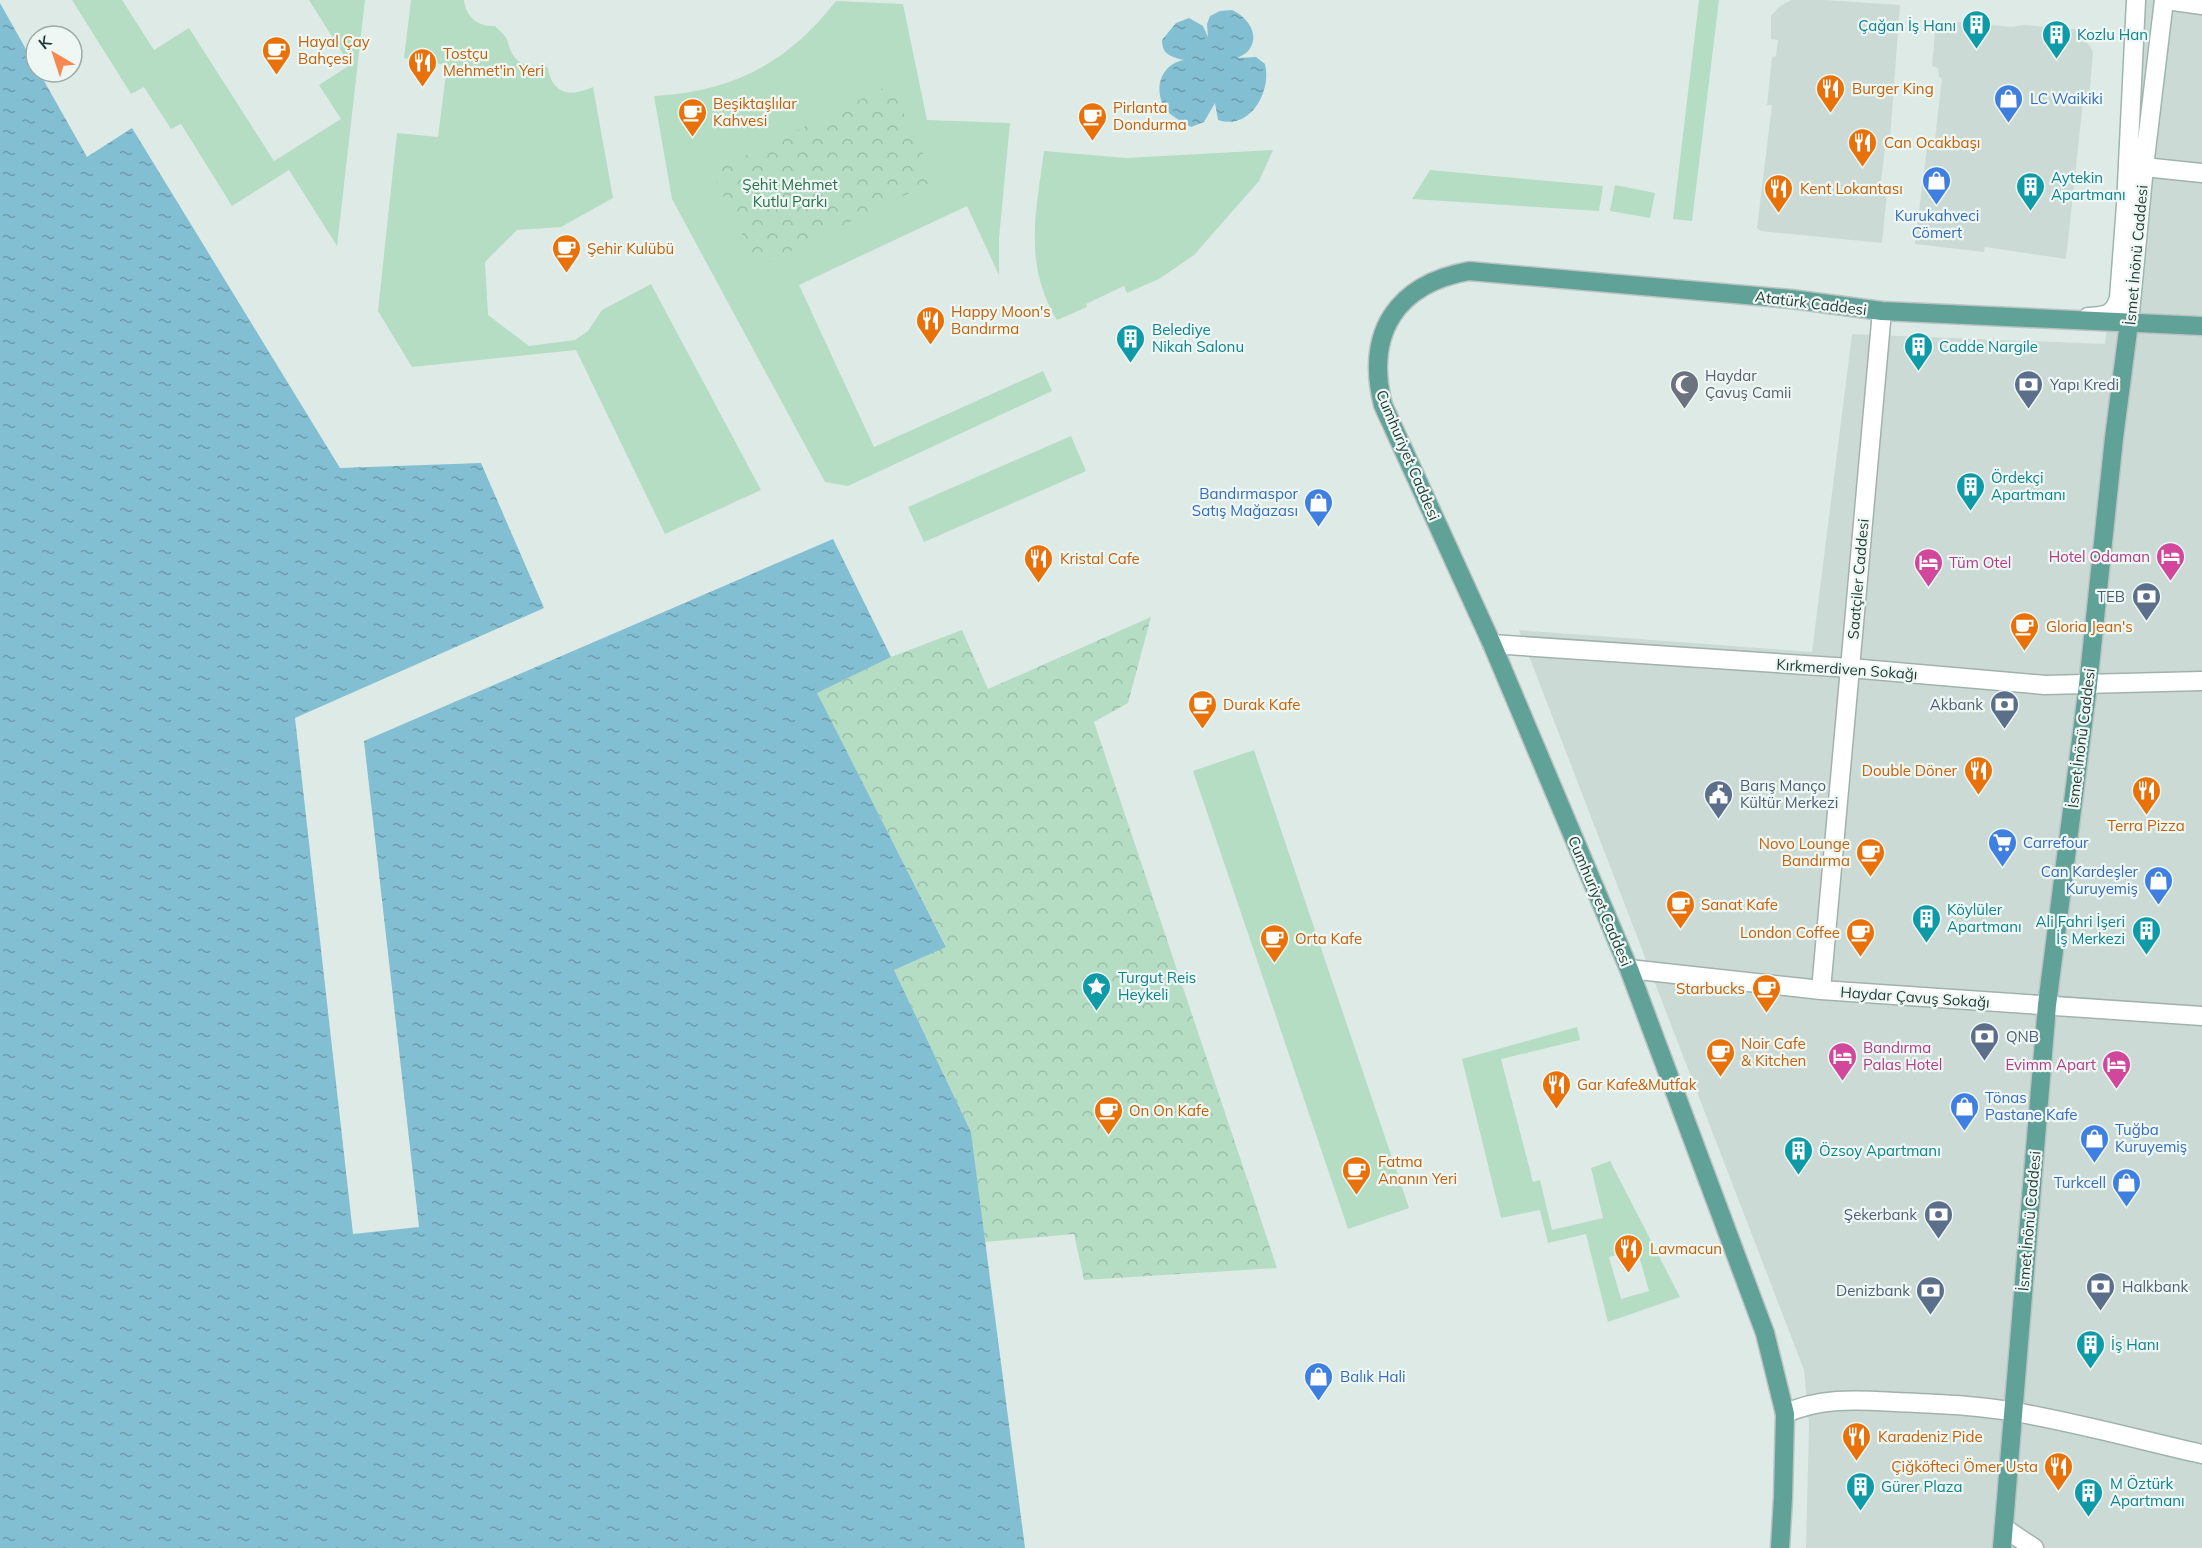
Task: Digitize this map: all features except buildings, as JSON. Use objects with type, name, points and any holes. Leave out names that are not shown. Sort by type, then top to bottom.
[{"type":"main road","name":"Atatürk Caddesi","points":[[1424,285],[1446,276],[1469,271],[1791,299],[1882,311],[2202,326]]},
{"type":"main road","name":"Cumhuriyet Caddesi","points":[[1424,285],[1405,299],[1381,339],[1376,361],[1377,383],[1383,405],[1492,644],[1629,969],[1765,1333],[1785,1414],[1784,1498],[1780,1548]]},
{"type":"main road","name":"İsmet İnönü Caddesi","points":[[2002,1548],[2047,1005],[2088,685],[2114,438],[2129,322]]},
{"type":"street","name":"İsmet İnönü Caddesi","points":[[2067,320],[2107,315],[2115,310],[2119,298],[2136,0]]},
{"type":"street","name":"İsmet İnönü Caddesi","points":[[2129,322],[2144,166],[2165,0]]},
{"type":"street","points":[[2165,0],[2202,5]]},
{"type":"street","points":[[2144,166],[2202,173]]},
{"type":"street","name":"Saatçiler Caddesi","points":[[1821,990],[1882,311]]},
{"type":"street","name":"Kırkmerdiven Sokağı","points":[[1492,644],[1850,668],[2045,685],[2202,681]]},
{"type":"street","name":"Haydar Çavuş Sokağı","points":[[1629,969],[1821,990],[2202,1016]]},
{"type":"street","points":[[1785,1414],[1799,1407],[1821,1401],[1935,1404],[2014,1412],[2202,1454]]},
{"type":"street","points":[[2004,1528],[2034,1548]]},
{"type":"shaded area","points":[[1791,0],[1900,5],[1890,139],[1886,139],[1880,191],[1887,192],[1882,243],[1761,231],[1757,228],[1772,105],[1767,105],[1772,57],[1776,56],[1778,40],[1771,39],[1771,16],[1779,7]]},
{"type":"shaded area","points":[[2138,0],[2202,0],[2202,1548],[1806,1548],[1809,1424],[1804,1370],[1519,630],[1812,652],[1852,334],[2105,344]]},
{"type":"shaded area","points":[[1949,21],[2012,27],[2023,25],[2086,30],[2086,41],[2093,51],[2089,101],[2083,102],[2066,259],[1985,247],[1984,252],[1915,244],[1927,147],[1934,148],[1942,78],[1939,77],[1938,68],[1932,66],[1935,32]]},
{"type":"green space","points":[[72,0],[122,0],[154,50],[189,28],[274,161],[341,119],[319,85],[350,65],[309,0],[365,0],[337,246],[289,170],[232,206],[181,124],[171,129],[144,87],[131,94]]},
{"type":"green space","points":[[411,0],[464,0],[467,11],[474,20],[483,25],[495,26],[504,34],[518,61],[526,65],[548,68],[550,77],[558,89],[571,93],[593,87],[613,198],[561,227],[517,230],[485,262],[488,315],[529,346],[575,340],[588,331],[602,310],[651,284],[761,490],[665,534],[576,350],[412,367],[378,311],[397,133],[438,137],[447,65],[404,58]]},
{"type":"green space","points":[[1699,0],[1719,0],[1692,221],[1673,219]]},
{"type":"green space","points":[[836,1],[903,4],[927,120],[1010,123],[999,238],[999,275],[967,206],[799,285],[874,447],[1043,371],[1052,391],[848,486],[825,482],[672,199],[654,96],[709,88],[733,81],[756,70],[778,57],[798,41],[818,23]]},
{"type":"green space","name":"Şehit Mehmet Kutlu Parkı","points":[[890,85],[936,180],[758,267],[712,172]]},
{"type":"green space","points":[[1273,150],[1259,181],[1194,255],[1159,279],[1127,293],[1124,286],[1086,304],[1087,307],[1057,320],[1046,299],[1036,258],[1036,217],[1044,151],[1126,158]]},
{"type":"green space","points":[[1430,170],[1603,186],[1599,211],[1412,199]]},
{"type":"green space","points":[[1615,185],[1655,193],[1650,218],[1610,211]]},
{"type":"green space","points":[[1071,436],[1086,471],[924,542],[908,507]]},
{"type":"green space","points":[[1151,617],[1128,703],[1094,722],[1277,1268],[1084,1280],[1074,1234],[985,1242],[971,1132],[894,970],[946,946],[816,693],[891,657],[962,630],[988,689]]},
{"type":"green space","points":[[1254,750],[1409,1208],[1348,1229],[1193,771]]},
{"type":"green space","points":[[1577,1027],[1580,1040],[1501,1059],[1533,1182],[1540,1180],[1552,1230],[1603,1218],[1591,1168],[1610,1161],[1680,1297],[1608,1322],[1586,1234],[1548,1243],[1540,1210],[1501,1218],[1462,1059]],"holes":[[[1637,1249],[1649,1291],[1621,1299],[1609,1257]]]},
{"type":"water","points":[[0,3],[24,46],[24,84],[46,84],[87,157],[132,128],[340,468],[481,463],[544,608],[295,718],[353,1234],[419,1227],[364,741],[833,539],[891,657],[817,693],[946,947],[894,970],[971,1132],[1025,1548],[0,1548]]},
{"type":"water","points":[[1232,10],[1247,21],[1253,32],[1249,50],[1237,58],[1256,57],[1265,64],[1265,86],[1262,96],[1249,114],[1240,120],[1229,122],[1218,120],[1215,103],[1204,122],[1191,127],[1167,111],[1162,104],[1159,88],[1164,73],[1169,67],[1184,60],[1166,52],[1162,40],[1176,23],[1189,18],[1203,26],[1208,37],[1207,24],[1210,16],[1220,11]]},
{"type":"place","name":"Çağan İş Hanı","points":[[1977,50]]},
{"type":"place","name":"Kozlu Han","points":[[2056,60]]},
{"type":"place","name":"Hayal Çay Bahçesi","points":[[277,76]]},
{"type":"place","name":"Tostçu Mehmet'in Yeri","points":[[422,88]]},
{"type":"place","name":"Burger King","points":[[1831,114]]},
{"type":"place","name":"LC Waikiki","points":[[2009,124]]},
{"type":"place","name":"Beşiktaşlılar Kahvesi","points":[[692,138]]},
{"type":"place","name":"Pirlanta Dondurma","points":[[1092,142]]},
{"type":"place","name":"Can Ocakbaşı","points":[[1863,168]]},
{"type":"place","name":"Kurukahveci Cömert","points":[[1937,206]]},
{"type":"place","name":"Aytekin Apartmanı","points":[[2030,212]]},
{"type":"place","name":"Kent Lokantası","points":[[1779,214]]},
{"type":"place","name":"Şehir Kulübü","points":[[566,274]]},
{"type":"place","name":"Happy Moon's Bandırma","points":[[930,346]]},
{"type":"place","name":"Belediye Nikah Salonu","points":[[1131,364]]},
{"type":"place","name":"Cadde Nargile","points":[[1918,372]]},
{"type":"place","name":"Haydar Çavuş Camii","points":[[1684,410]]},
{"type":"place","name":"Yapı Kredi","points":[[2029,410]]},
{"type":"place","name":"Ördekçi Apartmanı","points":[[1970,512]]},
{"type":"place","name":"Bandırmaspor Satış Mağazası","points":[[1319,528]]},
{"type":"place","name":"Hotel Odaman","points":[[2171,582]]},
{"type":"place","name":"Kristal Cafe","points":[[1039,584]]},
{"type":"place","name":"Tüm Otel","points":[[1928,588]]},
{"type":"place","name":"TEB","points":[[2146,622]]},
{"type":"place","name":"Gloria Jean's","points":[[2025,652]]},
{"type":"place","name":"Durak Kafe","points":[[1202,730]]},
{"type":"place","name":"Akbank","points":[[2004,730]]},
{"type":"place","name":"Double Döner","points":[[1978,796]]},
{"type":"place","name":"Terra Pizza","points":[[2146,816]]},
{"type":"place","name":"Barış Manço Kültür Merkezi","points":[[1719,820]]},
{"type":"place","name":"Carrefour","points":[[2002,868]]},
{"type":"place","name":"Novo Lounge Bandırma","points":[[1871,878]]},
{"type":"place","name":"Can Kardeşler Kuruyemiş","points":[[2159,906]]},
{"type":"place","name":"Sanat Kafe","points":[[1680,930]]},
{"type":"place","name":"Köylüler Apartmanı","points":[[1926,944]]},
{"type":"place","name":"Ali Fahri İşeri İş Merkezi","points":[[2146,956]]},
{"type":"place","name":"London Coffee","points":[[1861,958]]},
{"type":"place","name":"Orta Kafe","points":[[1274,964]]},
{"type":"place","name":"Turgut Reis Heykeli","points":[[1097,1012]]},
{"type":"place","name":"Starbucks","points":[[1766,1014]]},
{"type":"place","name":"QNB","points":[[1985,1062]]},
{"type":"place","name":"Noir Cafe & Kitchen","points":[[1720,1078]]},
{"type":"place","name":"Bandırma Palas Hotel","points":[[1842,1082]]},
{"type":"place","name":"Evimm Apart","points":[[2117,1090]]},
{"type":"place","name":"Gar Kafe&Mutfak","points":[[1556,1110]]},
{"type":"place","name":"Tönas Pastane Kafe","points":[[1964,1132]]},
{"type":"place","name":"On On Kafe","points":[[1108,1136]]},
{"type":"place","name":"Tuğba Kuruyemiş","points":[[2094,1164]]},
{"type":"place","name":"Özsoy Apartmanı","points":[[1798,1176]]},
{"type":"place","name":"Fatma Ananın Yeri","points":[[1357,1196]]},
{"type":"place","name":"Turkcell","points":[[2127,1208]]},
{"type":"place","name":"Şekerbank","points":[[1938,1240]]},
{"type":"place","name":"Lavmacun","points":[[1629,1274]]},
{"type":"place","name":"Halkbank","points":[[2101,1312]]},
{"type":"place","name":"Denizbank","points":[[1931,1316]]},
{"type":"place","name":"İş Hanı","points":[[2090,1370]]},
{"type":"place","name":"Balık Hali","points":[[1319,1402]]},
{"type":"place","name":"Karadeniz Pide","points":[[1857,1462]]},
{"type":"place","name":"Çiğköfteci Ömer Usta","points":[[2059,1492]]},
{"type":"place","name":"Gürer Plaza","points":[[1860,1512]]},
{"type":"place","name":"M Öztürk Apartmanı","points":[[2089,1518]]}]
